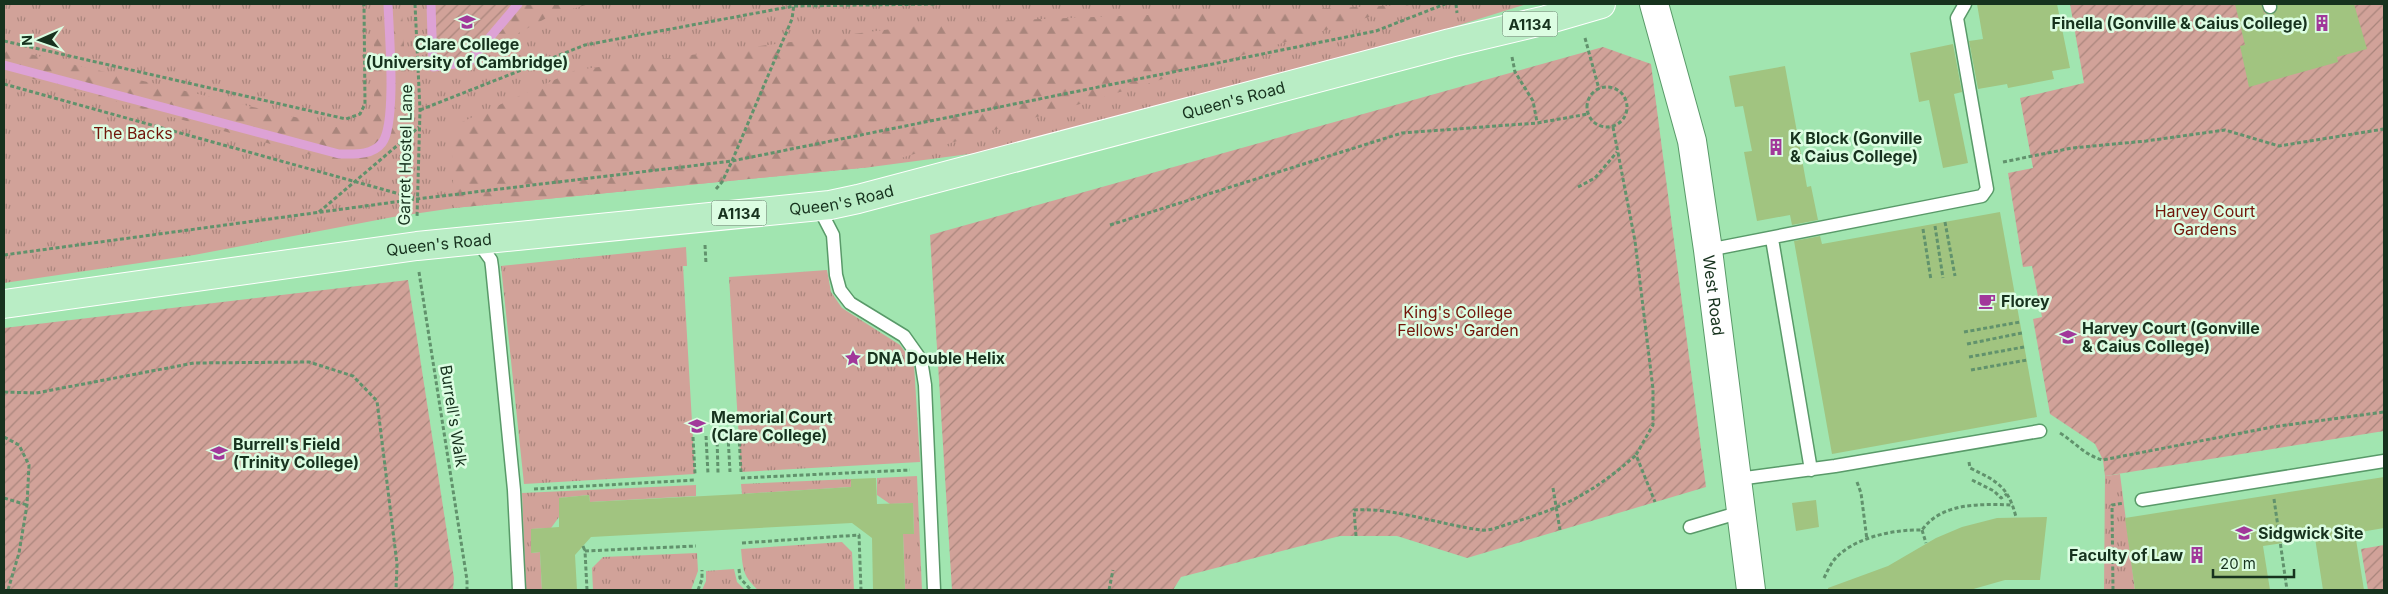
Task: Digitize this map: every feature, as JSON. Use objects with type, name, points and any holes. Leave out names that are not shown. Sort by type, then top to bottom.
[{"type":"main road","name":"Queen's Road","points":[[4,304],[417,246],[818,206],[858,199],[1601,4]]},
{"type":"street","name":"West Road","points":[[1654,4],[1692,141],[1738,478],[1750,590]]},
{"type":"lane","points":[[1708,250],[1772,239],[1982,196],[1987,189],[1956,18],[1965,4]]},
{"type":"lane","points":[[818,206],[833,236],[836,275],[840,290],[850,303],[904,336],[921,360],[924,385],[934,590]]},
{"type":"lane","points":[[476,239],[491,260],[492,267],[514,490],[519,590]]},
{"type":"lane","points":[[1772,239],[1811,470]]},
{"type":"lane","points":[[1738,478],[1811,470],[2040,431]]},
{"type":"lane","points":[[2142,500],[2384,460]]},
{"type":"lane","points":[[1690,526],[1742,512]]},
{"type":"path","points":[[4,41],[346,119],[360,114],[365,104],[364,4]]},
{"type":"path","name":"Garret Hostel Lane","points":[[415,4],[420,110],[417,246]]},
{"type":"path","points":[[420,110],[584,45],[794,5],[936,4]]},
{"type":"path","points":[[4,255],[417,199],[732,161],[1376,31],[1445,4]]},
{"type":"path","points":[[689,218],[722,182],[792,19],[794,5]]},
{"type":"path","points":[[1584,32],[1599,89]]},
{"type":"path","points":[[1515,72],[1533,101],[1537,123]]},
{"type":"path","points":[[4,84],[417,199]]},
{"type":"path","points":[[1612,88],[1623,94],[1626,100],[1627,114],[1619,124],[1613,127],[1607,128],[1595,124],[1588,114],[1587,102],[1593,92],[1599,89],[1612,88]]},
{"type":"path","points":[[1110,225],[1402,133],[1537,123],[1588,114]]},
{"type":"path","points":[[318,212],[420,127]]},
{"type":"path","points":[[1356,536],[1354,510],[1374,509],[1484,531],[1564,506],[1606,482],[1636,455],[1653,426],[1653,390],[1635,241],[1613,127]]},
{"type":"path","points":[[1983,166],[2072,148],[2146,141],[2225,130],[2279,146],[2384,130]]},
{"type":"path","points":[[1578,187],[1595,178],[1617,151]]},
{"type":"path","points":[[1945,222],[1955,276]]},
{"type":"path","points":[[1934,223],[1942,278]]},
{"type":"path","points":[[1922,226],[1931,280]]},
{"type":"path","name":"Burrell's Walk","points":[[417,246],[467,590]]},
{"type":"path","points":[[1964,332],[2020,322]]},
{"type":"path","points":[[1967,344],[2022,333]]},
{"type":"path","points":[[1969,357],[2024,347]]},
{"type":"path","points":[[1971,370],[2027,360]]},
{"type":"path","points":[[4,392],[36,393],[194,363],[309,362],[353,376],[377,401],[397,564],[396,590]]},
{"type":"path","points":[[2040,431],[2054,430],[2075,442],[2088,456],[2103,460],[2272,427],[2384,412]]},
{"type":"path","points":[[706,436],[708,474]]},
{"type":"path","points":[[717,436],[718,473]]},
{"type":"path","points":[[728,436],[730,472]]},
{"type":"path","points":[[739,436],[741,472]]},
{"type":"path","points":[[4,437],[19,445],[29,465],[27,505],[19,553],[8,590]]},
{"type":"path","points":[[693,437],[695,474]]},
{"type":"path","points":[[1966,444],[1970,468],[2000,484],[2013,506],[2016,517]]},
{"type":"path","points":[[1636,455],[1655,502]]},
{"type":"path","points":[[1849,464],[1862,493],[1867,540]]},
{"type":"path","points":[[741,478],[928,469]]},
{"type":"path","points":[[2271,479],[2287,590]]},
{"type":"path","points":[[514,490],[696,480]]},
{"type":"path","points":[[1972,480],[1994,491],[2001,498],[2007,494]]},
{"type":"path","points":[[1553,488],[1560,530]]},
{"type":"path","points":[[4,498],[27,505]]},
{"type":"path","points":[[1922,530],[1929,521],[1941,513],[1962,507],[1991,504],[2013,506]]},
{"type":"path","points":[[2112,505],[2113,590]]},
{"type":"path","points":[[1824,578],[1834,560],[1853,546],[1867,540],[1906,530],[1922,530]]},
{"type":"path","points":[[1922,530],[1926,543]]},
{"type":"path","points":[[742,543],[859,535],[861,590]]},
{"type":"path","points":[[582,546],[585,551],[587,590]]},
{"type":"path","points":[[585,551],[696,546]]},
{"type":"path","points":[[739,569],[740,578],[751,590]]},
{"type":"path","points":[[698,590],[702,579],[702,570]]},
{"type":"path","points":[[1109,590],[1114,570]]},
{"type":"green space","name":"The Backs","points":[[4,4],[1527,4],[1421,37],[984,152],[871,167],[454,208],[393,217],[194,255],[4,283]]},
{"type":"green space","name":"Clare College (University of Cambridge)","points":[[432,4],[589,4],[552,15],[498,44],[447,46]]},
{"type":"green space","name":"Clare College (University of Cambridge)","points":[[432,4],[516,4],[469,60],[434,65]]},
{"type":"green space","name":"Harvey Court Gardens","points":[[2070,4],[2384,4],[2384,431],[2105,476],[2103,460],[2095,444],[2050,414],[2033,319],[2042,317],[2032,266],[2023,267],[2008,173],[2033,168],[2020,98],[2084,83]]},
{"type":"green space","points":[[1409,5],[871,167],[454,208],[451,127],[576,70],[938,23]]},
{"type":"green space","points":[[402,12],[409,129],[390,148],[367,162],[333,161],[4,71],[4,48],[341,128],[363,127],[374,111],[374,23]]},
{"type":"green space","name":"King's College Fellows' Garden","points":[[1603,47],[1651,64],[1706,487],[1467,558],[1397,536],[1340,536],[1181,577],[1173,590],[952,590],[930,235]]},
{"type":"green space","points":[[686,247],[687,266],[683,266],[695,474],[524,484],[501,266]]},
{"type":"green space","points":[[827,270],[831,292],[842,308],[900,345],[914,364],[920,462],[741,472],[729,277]]},
{"type":"green space","name":"Burrell's Field (Trinity College)","points":[[408,280],[454,578],[453,590],[4,590],[4,328]]},
{"type":"green space","points":[[2120,474],[2135,590],[2104,590],[2105,476]]},
{"type":"green space","points":[[917,476],[922,590],[905,590],[903,534],[914,534],[913,503],[890,504],[877,495],[877,478]]},
{"type":"green space","points":[[851,479],[851,487],[742,494],[741,484]]},
{"type":"green space","points":[[696,485],[696,496],[590,502],[589,495],[559,498],[559,517],[551,528],[531,529],[531,553],[540,552],[542,590],[526,590],[522,493]]},
{"type":"green space","points":[[842,542],[852,552],[854,590],[758,590],[749,581],[743,568],[741,549]]},
{"type":"green space","points":[[2384,545],[2384,589],[2368,590],[2361,549]]},
{"type":"green space","points":[[697,553],[698,571],[691,590],[593,590],[592,568],[603,557]]},
{"type":"green space","points":[[734,569],[737,582],[745,590],[702,590],[706,581],[706,571]]},
{"type":"building","points":[[1977,4],[2057,4],[2070,68],[2052,71],[2054,79],[2008,88],[2007,84],[1978,89],[1969,41],[1983,39]]},
{"type":"building","points":[[2235,4],[2261,4],[2264,13],[2269,15],[2276,12],[2277,4],[2354,4],[2367,49],[2337,57],[2338,62],[2249,87],[2240,46],[2245,45]]},
{"type":"building","points":[[1953,44],[1962,92],[1954,94],[1968,163],[1943,168],[1929,100],[1919,102],[1910,53]]},
{"type":"building","name":"K Block (Gonville & Caius College)","points":[[1785,66],[1807,187],[1811,186],[1818,220],[1792,225],[1790,215],[1757,221],[1744,152],[1752,151],[1743,106],[1735,107],[1729,76]]},
{"type":"building","points":[[2000,212],[2037,417],[1832,454],[1794,241],[1820,236],[1822,244]]},
{"type":"building","points":[[2384,477],[2384,528],[2355,533],[2364,590],[2323,590],[2315,538],[2263,546],[2270,590],[2135,590],[2125,518]]},
{"type":"building","points":[[876,478],[877,504],[913,503],[914,534],[903,534],[905,590],[873,590],[872,538],[852,523],[591,537],[575,555],[577,590],[542,590],[540,552],[531,553],[531,529],[559,527],[559,498],[589,495],[590,502],[742,494],[851,487],[851,479]]},
{"type":"building","points":[[1816,500],[1819,527],[1796,531],[1792,503]]},
{"type":"building","points":[[2047,517],[2040,580],[2005,580],[1970,590],[1828,590],[1828,588],[1888,566],[1936,538],[1962,527],[1997,518]]},
{"type":"waterway","points":[[4,65],[339,154],[362,153],[378,147],[387,133],[391,98],[388,4]]},
{"type":"waterway","points":[[431,4],[433,67],[469,62],[518,4]]},
{"type":"place","name":"Clare College (University of Cambridge)","points":[[467,22]]},
{"type":"place","name":"Finella (Gonville & Caius College)","points":[[2322,23]]},
{"type":"place","name":"K Block (Gonville & Caius College)","points":[[1776,147]]},
{"type":"place","name":"Florey","points":[[1987,301]]},
{"type":"place","name":"Harvey Court (Gonville & Caius College)","points":[[2068,337]]},
{"type":"place","name":"DNA Double Helix","points":[[853,358]]},
{"type":"place","name":"Memorial Court (Clare College)","points":[[697,426]]},
{"type":"place","name":"Burrell's Field (Trinity College)","points":[[219,453]]},
{"type":"place","name":"Sidgwick Site","points":[[2244,533]]},
{"type":"place","name":"Faculty of Law","points":[[2197,555]]}]
